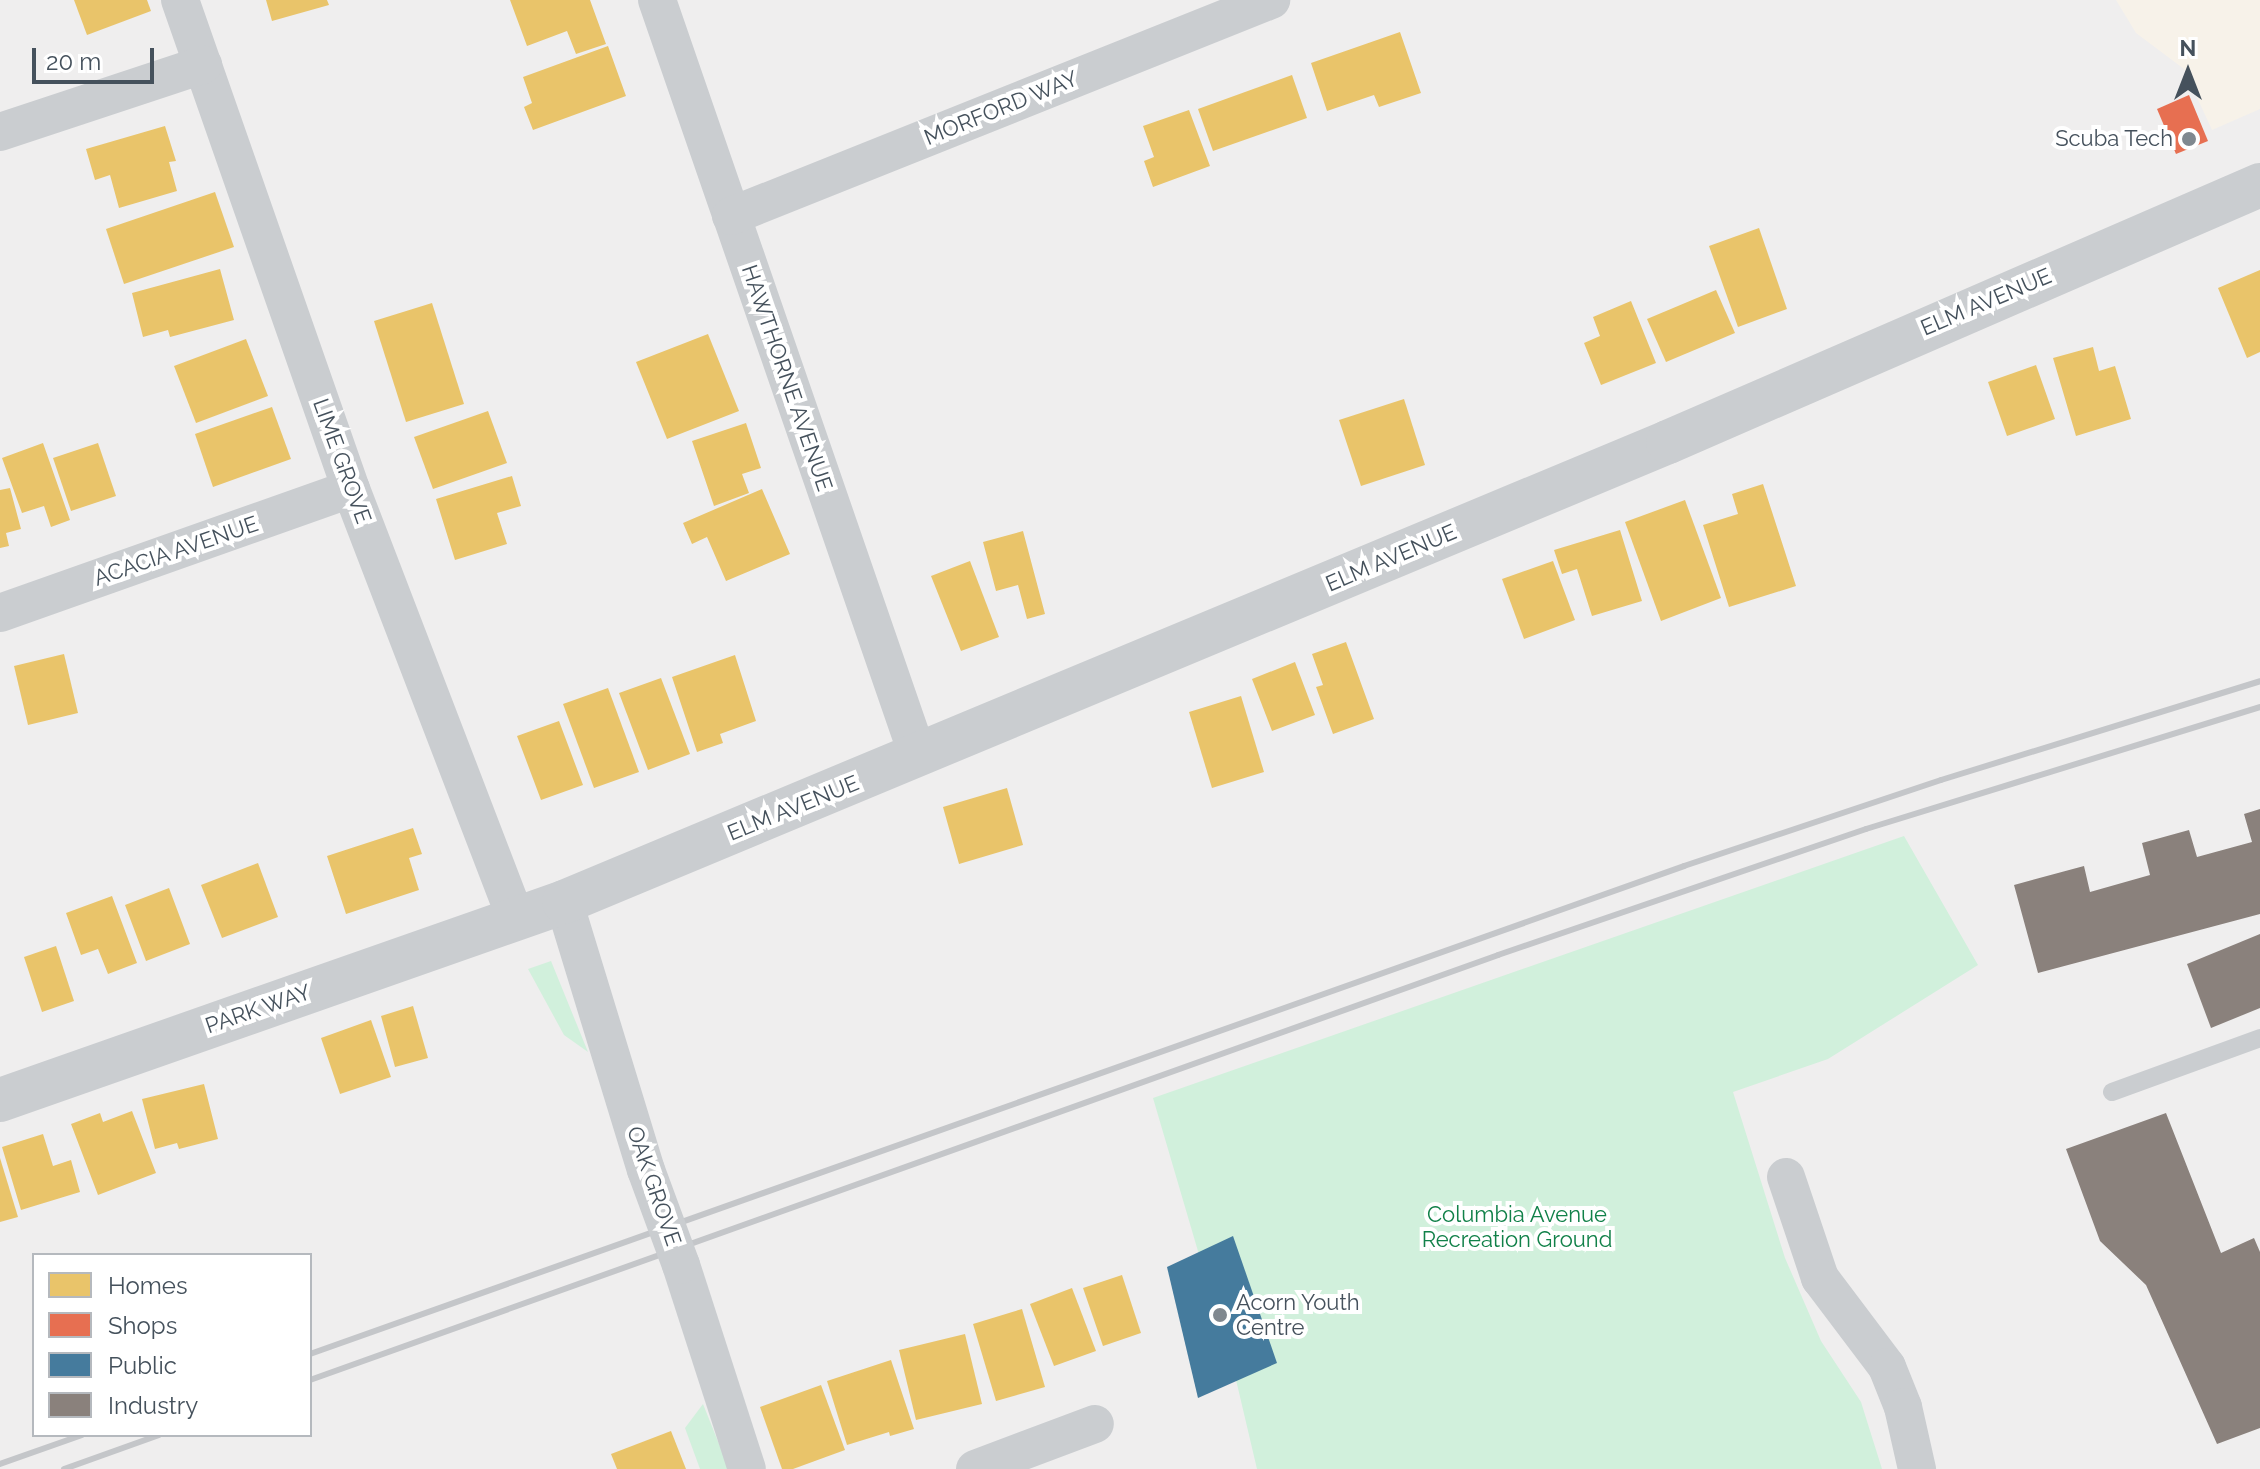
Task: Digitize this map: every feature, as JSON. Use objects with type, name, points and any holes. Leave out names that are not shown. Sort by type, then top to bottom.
[{"type":"street","name":"LIME GROVE","points":[[180,0],[351,489],[516,918]]},
{"type":"street","name":"HAWTHORNE AVENUE","points":[[657,0],[918,756]]},
{"type":"street","name":"MORFORD WAY","points":[[731,216],[1271,0]]},
{"type":"street","points":[[0,132],[203,65]]},
{"type":"street","name":"ELM AVENUE","points":[[516,918],[564,902],[918,756],[1668,442],[2260,185]]},
{"type":"street","name":"ACACIA AVENUE","points":[[0,613],[351,489]]},
{"type":"street","name":"OAK GROVE","points":[[564,902],[646,1170],[681,1265],[747,1469]]},
{"type":"street","name":"PARK WAY","points":[[0,1100],[516,918]]},
{"type":"street","points":[[1786,1177],[1820,1278],[1887,1367],[1903,1407],[1917,1469]]},
{"type":"street","points":[[975,1469],[1095,1424]]},
{"type":"lane","points":[[2112,1092],[2260,1038]]},
{"type":"shaded area","points":[[2116,0],[2260,0],[2260,109],[2212,130],[2184,69],[2136,33]]},
{"type":"green space","name":"Columbia Avenue Recreation Ground","points":[[1904,836],[1978,965],[1828,1059],[1733,1092],[1785,1258],[1821,1341],[1861,1402],[1882,1469],[1257,1469],[1237,1384],[1153,1098]]},
{"type":"green space","points":[[551,961],[588,1052],[564,1035],[528,969]]},
{"type":"green space","points":[[703,1404],[729,1469],[700,1469],[685,1428]]},
{"type":"building: Homes","points":[[74,0],[147,0],[151,11],[87,35]]},
{"type":"building: Homes","points":[[266,0],[327,0],[329,5],[272,21]]},
{"type":"building: Homes","points":[[510,0],[590,0],[606,44],[576,54],[567,31],[527,46]]},
{"type":"building: Homes","points":[[1400,32],[1421,93],[1379,107],[1374,95],[1327,111],[1311,63]]},
{"type":"building: Homes","points":[[608,46],[626,96],[533,130],[524,107],[532,103],[523,77]]},
{"type":"building: Homes","points":[[1292,75],[1307,118],[1213,151],[1198,109]]},
{"type":"building: Homes","points":[[1189,110],[1210,166],[1153,187],[1144,161],[1154,157],[1143,126]]},
{"type":"building: Homes","points":[[165,126],[176,161],[169,162],[177,191],[119,208],[110,175],[95,180],[86,149]]},
{"type":"building: Homes","points":[[215,192],[234,247],[124,284],[106,229]]},
{"type":"building: Homes","points":[[1759,228],[1787,309],[1738,327],[1709,246]]},
{"type":"building: Homes","points":[[220,269],[234,320],[170,337],[168,330],[143,337],[132,293]]},
{"type":"building: Homes","points":[[2260,270],[2260,352],[2247,358],[2218,288]]},
{"type":"building: Homes","points":[[1716,290],[1735,333],[1666,362],[1647,319]]},
{"type":"building: Homes","points":[[1631,301],[1656,363],[1601,385],[1584,343],[1600,336],[1593,317]]},
{"type":"building: Homes","points":[[432,303],[464,404],[406,422],[374,321]]},
{"type":"building: Homes","points":[[708,334],[739,411],[667,439],[636,362]]},
{"type":"building: Homes","points":[[246,339],[268,396],[196,423],[174,366]]},
{"type":"building: Homes","points":[[2093,347],[2099,371],[2115,366],[2131,419],[2076,436],[2053,358]]},
{"type":"building: Homes","points":[[2036,365],[2055,419],[2007,436],[1988,382]]},
{"type":"building: Homes","points":[[1404,399],[1425,465],[1361,486],[1339,420]]},
{"type":"building: Homes","points":[[272,407],[291,459],[213,487],[195,434]]},
{"type":"building: Homes","points":[[488,411],[507,463],[433,489],[414,437]]},
{"type":"building: Homes","points":[[746,423],[761,468],[742,474],[749,493],[714,506],[692,441]]},
{"type":"building: Homes","points":[[43,443],[70,520],[51,527],[44,506],[22,513],[2,458]]},
{"type":"building: Homes","points":[[98,443],[116,496],[71,511],[53,458]]},
{"type":"building: Homes","points":[[512,476],[521,506],[497,513],[507,544],[455,560],[436,499]]},
{"type":"building: Homes","points":[[1763,484],[1796,586],[1729,607],[1703,525],[1738,514],[1732,494]]},
{"type":"building: Homes","points":[[10,488],[21,529],[6,533],[9,546],[0,548],[0,490]]},
{"type":"building: Homes","points":[[762,489],[790,554],[726,581],[707,537],[692,544],[683,523]]},
{"type":"building: Homes","points":[[1685,500],[1721,598],[1661,621],[1625,522]]},
{"type":"building: Homes","points":[[1620,530],[1642,601],[1592,616],[1577,569],[1562,574],[1554,550]]},
{"type":"building: Homes","points":[[1023,531],[1045,614],[1027,619],[1018,585],[996,591],[983,542]]},
{"type":"building: Homes","points":[[970,561],[999,637],[961,651],[931,576]]},
{"type":"building: Homes","points":[[1553,561],[1575,620],[1524,639],[1502,579]]},
{"type":"building: Homes","points":[[1346,642],[1374,719],[1333,734],[1316,687],[1323,685],[1312,654]]},
{"type":"building: Homes","points":[[64,654],[78,713],[28,725],[14,666]]},
{"type":"building: Homes","points":[[735,655],[756,721],[720,734],[723,743],[697,752],[672,677]]},
{"type":"building: Homes","points":[[1295,662],[1315,715],[1272,731],[1252,679]]},
{"type":"building: Homes","points":[[661,678],[690,754],[648,770],[619,693]]},
{"type":"building: Homes","points":[[608,688],[639,772],[594,788],[563,704]]},
{"type":"building: Homes","points":[[1241,696],[1264,772],[1212,788],[1189,712]]},
{"type":"building: Homes","points":[[559,721],[583,785],[541,800],[517,736]]},
{"type":"building: Homes","points":[[1007,788],[1023,845],[959,864],[943,807]]},
{"type":"building: Homes","points":[[413,828],[422,854],[409,858],[419,890],[346,914],[327,856]]},
{"type":"building: Homes","points":[[258,863],[278,917],[222,938],[201,885]]},
{"type":"building: Homes","points":[[169,888],[190,944],[146,961],[125,905]]},
{"type":"building: Homes","points":[[112,896],[137,963],[108,974],[98,949],[81,955],[66,913]]},
{"type":"building: Homes","points":[[56,946],[74,1001],[42,1012],[24,957]]},
{"type":"building: Homes","points":[[413,1006],[428,1058],[395,1067],[381,1016]]},
{"type":"building: Homes","points":[[371,1020],[391,1077],[340,1094],[321,1038]]},
{"type":"building: Homes","points":[[204,1084],[218,1139],[179,1149],[177,1143],[155,1149],[142,1099]]},
{"type":"building: Homes","points":[[132,1111],[156,1173],[98,1195],[71,1124],[100,1113],[103,1122]]},
{"type":"building: Homes","points":[[43,1134],[53,1166],[71,1160],[80,1192],[21,1210],[2,1147]]},
{"type":"building: Homes","points":[[0,1158],[18,1217],[0,1222]]},
{"type":"building: Homes","points":[[1122,1275],[1141,1333],[1103,1346],[1083,1288]]},
{"type":"building: Homes","points":[[1072,1288],[1096,1351],[1054,1366],[1030,1304]]},
{"type":"building: Homes","points":[[1022,1309],[1045,1387],[996,1401],[973,1324]]},
{"type":"building: Homes","points":[[965,1334],[982,1404],[916,1420],[899,1350]]},
{"type":"building: Homes","points":[[891,1360],[914,1429],[890,1436],[889,1432],[847,1445],[827,1381]]},
{"type":"building: Homes","points":[[821,1385],[845,1450],[793,1469],[782,1469],[760,1407]]},
{"type":"building: Homes","points":[[671,1431],[686,1469],[617,1469],[611,1454]]},
{"type":"building: Shops","points":[[2189,95],[2208,141],[2176,154],[2157,109]]},
{"type":"building: Public","name":"Acorn Youth Centre","points":[[1233,1236],[1277,1363],[1198,1398],[1167,1267]]},
{"type":"building: Industry","points":[[2260,809],[2260,914],[2038,973],[2014,885],[2084,866],[2090,892],[2150,875],[2142,843],[2189,830],[2197,857],[2252,842],[2244,814]]},
{"type":"building: Industry","points":[[2260,934],[2260,1008],[2211,1028],[2187,964]]},
{"type":"building: Industry","points":[[2166,1113],[2221,1253],[2254,1238],[2260,1252],[2260,1428],[2217,1444],[2146,1285],[2100,1241],[2066,1149]]},
{"type":"railway","points":[[312,1353],[1684,866],[1941,780],[2260,681]]},
{"type":"railway","points":[[312,1379],[1498,955],[1866,829],[2260,707]]},
{"type":"railway","points":[[0,1464],[76,1437]]},
{"type":"railway","points":[[64,1469],[153,1437]]},
{"type":"place","name":"Scuba Tech","points":[[2189,139]]},
{"type":"place","name":"Acorn Youth Centre","points":[[1220,1315]]}]
